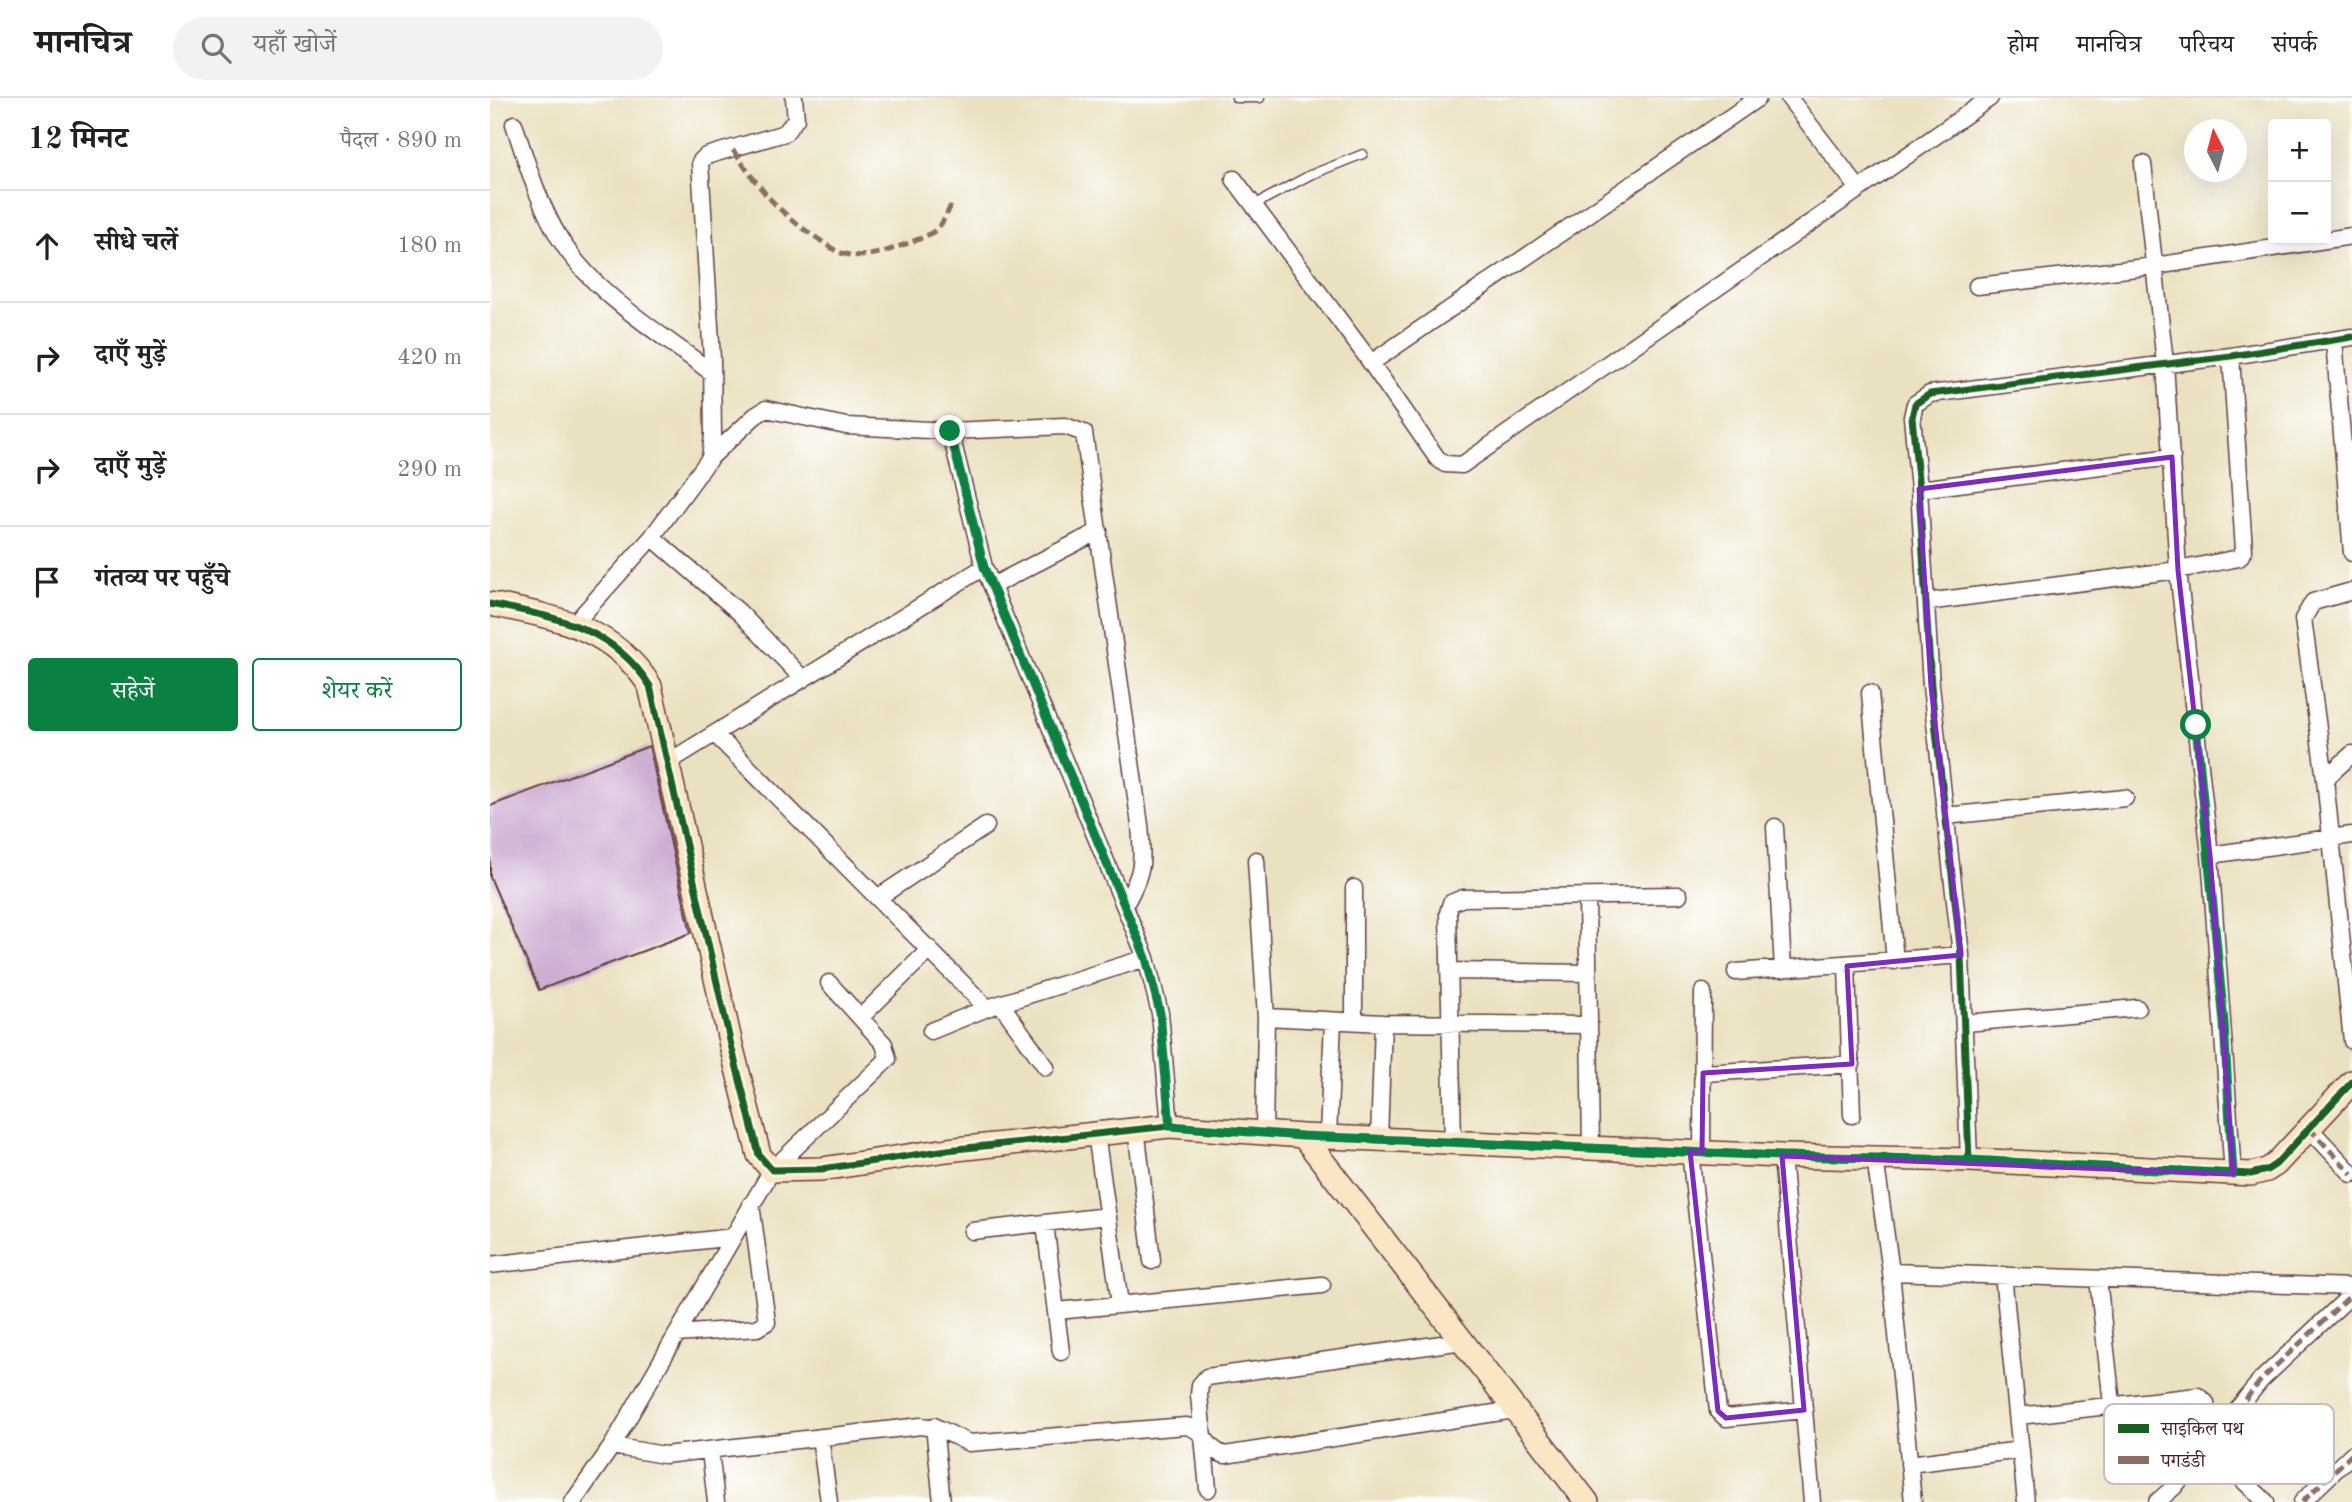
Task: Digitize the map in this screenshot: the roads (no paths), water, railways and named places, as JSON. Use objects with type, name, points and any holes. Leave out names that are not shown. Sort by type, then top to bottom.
[{"type":"street","points":[[710,458],[712,373],[700,162],[706,156],[785,133],[796,120],[794,98]]},
{"type":"street","points":[[1371,363],[1759,98]]},
{"type":"street","points":[[1789,98],[1859,189]]},
{"type":"street","points":[[1234,178],[1371,363],[1437,458],[1451,466],[1462,466],[1990,98]]},
{"type":"street","points":[[514,124],[544,210],[561,242],[610,295],[712,373]]},
{"type":"street","points":[[2143,164],[2165,363],[2178,570],[2210,855],[2233,1174]]},
{"type":"street","points":[[1977,286],[2155,266],[2352,236]]},
{"type":"street","points":[[1969,1160],[1961,955],[1931,686],[1912,417],[1915,404],[1920,398],[1930,394],[2231,356],[2352,337]]},
{"type":"street","points":[[2334,340],[2352,552]]},
{"type":"street","points":[[1926,602],[2178,570],[2239,558],[2244,550],[2231,356]]},
{"type":"street","points":[[575,623],[652,537],[710,458],[755,416],[766,410],[846,426],[950,431],[1065,426],[1079,429],[1086,439],[1140,825],[1140,877],[1126,903]]},
{"type":"street","points":[[950,431],[984,567],[1126,903],[1146,958],[1160,1013],[1170,1126]]},
{"type":"street","points":[[1919,489],[2172,457]]},
{"type":"street","points":[[992,586],[1099,531]]},
{"type":"street","points":[[652,537],[739,612],[803,679]]},
{"type":"street","points":[[667,762],[984,567]]},
{"type":"street","points":[[2352,590],[2313,602],[2304,614],[2325,779],[2352,1041]]},
{"type":"street","points":[[490,604],[575,623],[617,649],[642,674],[655,697],[667,762],[759,1155],[772,1170]]},
{"type":"street","points":[[1870,693],[1895,961]]},
{"type":"street","points":[[715,734],[930,949],[994,1006],[1046,1067]]},
{"type":"street","points":[[2325,779],[2352,754]]},
{"type":"street","points":[[1945,817],[2125,798]]},
{"type":"street","points":[[879,897],[986,826]]},
{"type":"street","points":[[1775,827],[1783,969]]},
{"type":"street","points":[[2210,855],[2352,835]]},
{"type":"street","points":[[1256,860],[1266,1017],[1264,1133]]},
{"type":"street","points":[[1354,888],[1354,1021]]},
{"type":"street","points":[[1453,1142],[1448,913],[1455,899],[1679,895]]},
{"type":"street","points":[[1587,898],[1591,1146]]},
{"type":"street","points":[[862,1016],[930,949]]},
{"type":"street","points":[[1736,972],[1847,966],[1961,955]]},
{"type":"street","points":[[931,1031],[994,1006],[1146,958]]},
{"type":"street","points":[[1847,966],[1852,1115]]},
{"type":"street","points":[[1449,971],[1588,973]]},
{"type":"street","points":[[579,1498],[772,1170],[888,1059],[888,1049],[862,1016],[829,983]]},
{"type":"street","points":[[1703,992],[1703,1073],[1696,1151],[1719,1414],[1726,1418],[1804,1410]]},
{"type":"street","points":[[1965,1023],[2137,1008]]},
{"type":"street","points":[[1266,1017],[1383,1023],[1588,1025]]},
{"type":"street","points":[[1328,1136],[1333,1021]]},
{"type":"street","points":[[1379,1139],[1383,1023]]},
{"type":"street","points":[[1703,1073],[1852,1064]]},
{"type":"street","points":[[772,1170],[822,1169],[1136,1128],[1170,1126],[1303,1136],[1782,1156],[1969,1160],[2233,1174],[2267,1170],[2352,1082]]},
{"type":"street","points":[[1136,1128],[1152,1261]]},
{"type":"street","points":[[2309,1128],[2352,1174]]},
{"type":"street","points":[[1096,1133],[1120,1304]]},
{"type":"street","points":[[1303,1136],[1587,1502]]},
{"type":"street","points":[[1782,1156],[1812,1502]]},
{"type":"street","points":[[1875,1158],[1891,1272],[1913,1502]]},
{"type":"street","points":[[677,1334],[757,1328],[767,1322],[751,1205]]},
{"type":"street","points":[[972,1231],[1108,1216]]},
{"type":"street","points":[[1045,1224],[1061,1352]]},
{"type":"street","points":[[490,1265],[733,1237]]},
{"type":"street","points":[[1891,1272],[2352,1287]]},
{"type":"street","points":[[2003,1275],[2026,1502]]},
{"type":"street","points":[[2098,1279],[2112,1404],[2190,1394],[2203,1398],[2206,1404]]},
{"type":"street","points":[[1057,1311],[1322,1285]]},
{"type":"street","points":[[2242,1404],[2255,1387],[2352,1294]]},
{"type":"street","points":[[1208,1489],[1200,1432],[1200,1385],[1207,1377],[1463,1341]]},
{"type":"street","points":[[2018,1416],[2104,1405]]},
{"type":"street","points":[[612,1446],[652,1455],[934,1426],[969,1443],[1186,1426],[1200,1432],[1213,1451],[1225,1455],[1514,1410]]},
{"type":"street","points":[[934,1426],[942,1502]]},
{"type":"street","points":[[820,1437],[829,1502]]},
{"type":"street","points":[[1909,1464],[2021,1450]]},
{"type":"street","points":[[710,1451],[716,1502]]},
{"type":"street","points":[[2334,1471],[2352,1454]]},
{"type":"street","points":[[2157,1502],[2177,1484]]},
{"type":"street","points":[[2247,1484],[2266,1502]]},
{"type":"street","points":[[2302,1502],[2321,1484]]},
{"type":"lane","points":[[1236,98],[1260,98]]},
{"type":"lane","points":[[1254,205],[1310,175],[1363,154]]}]
